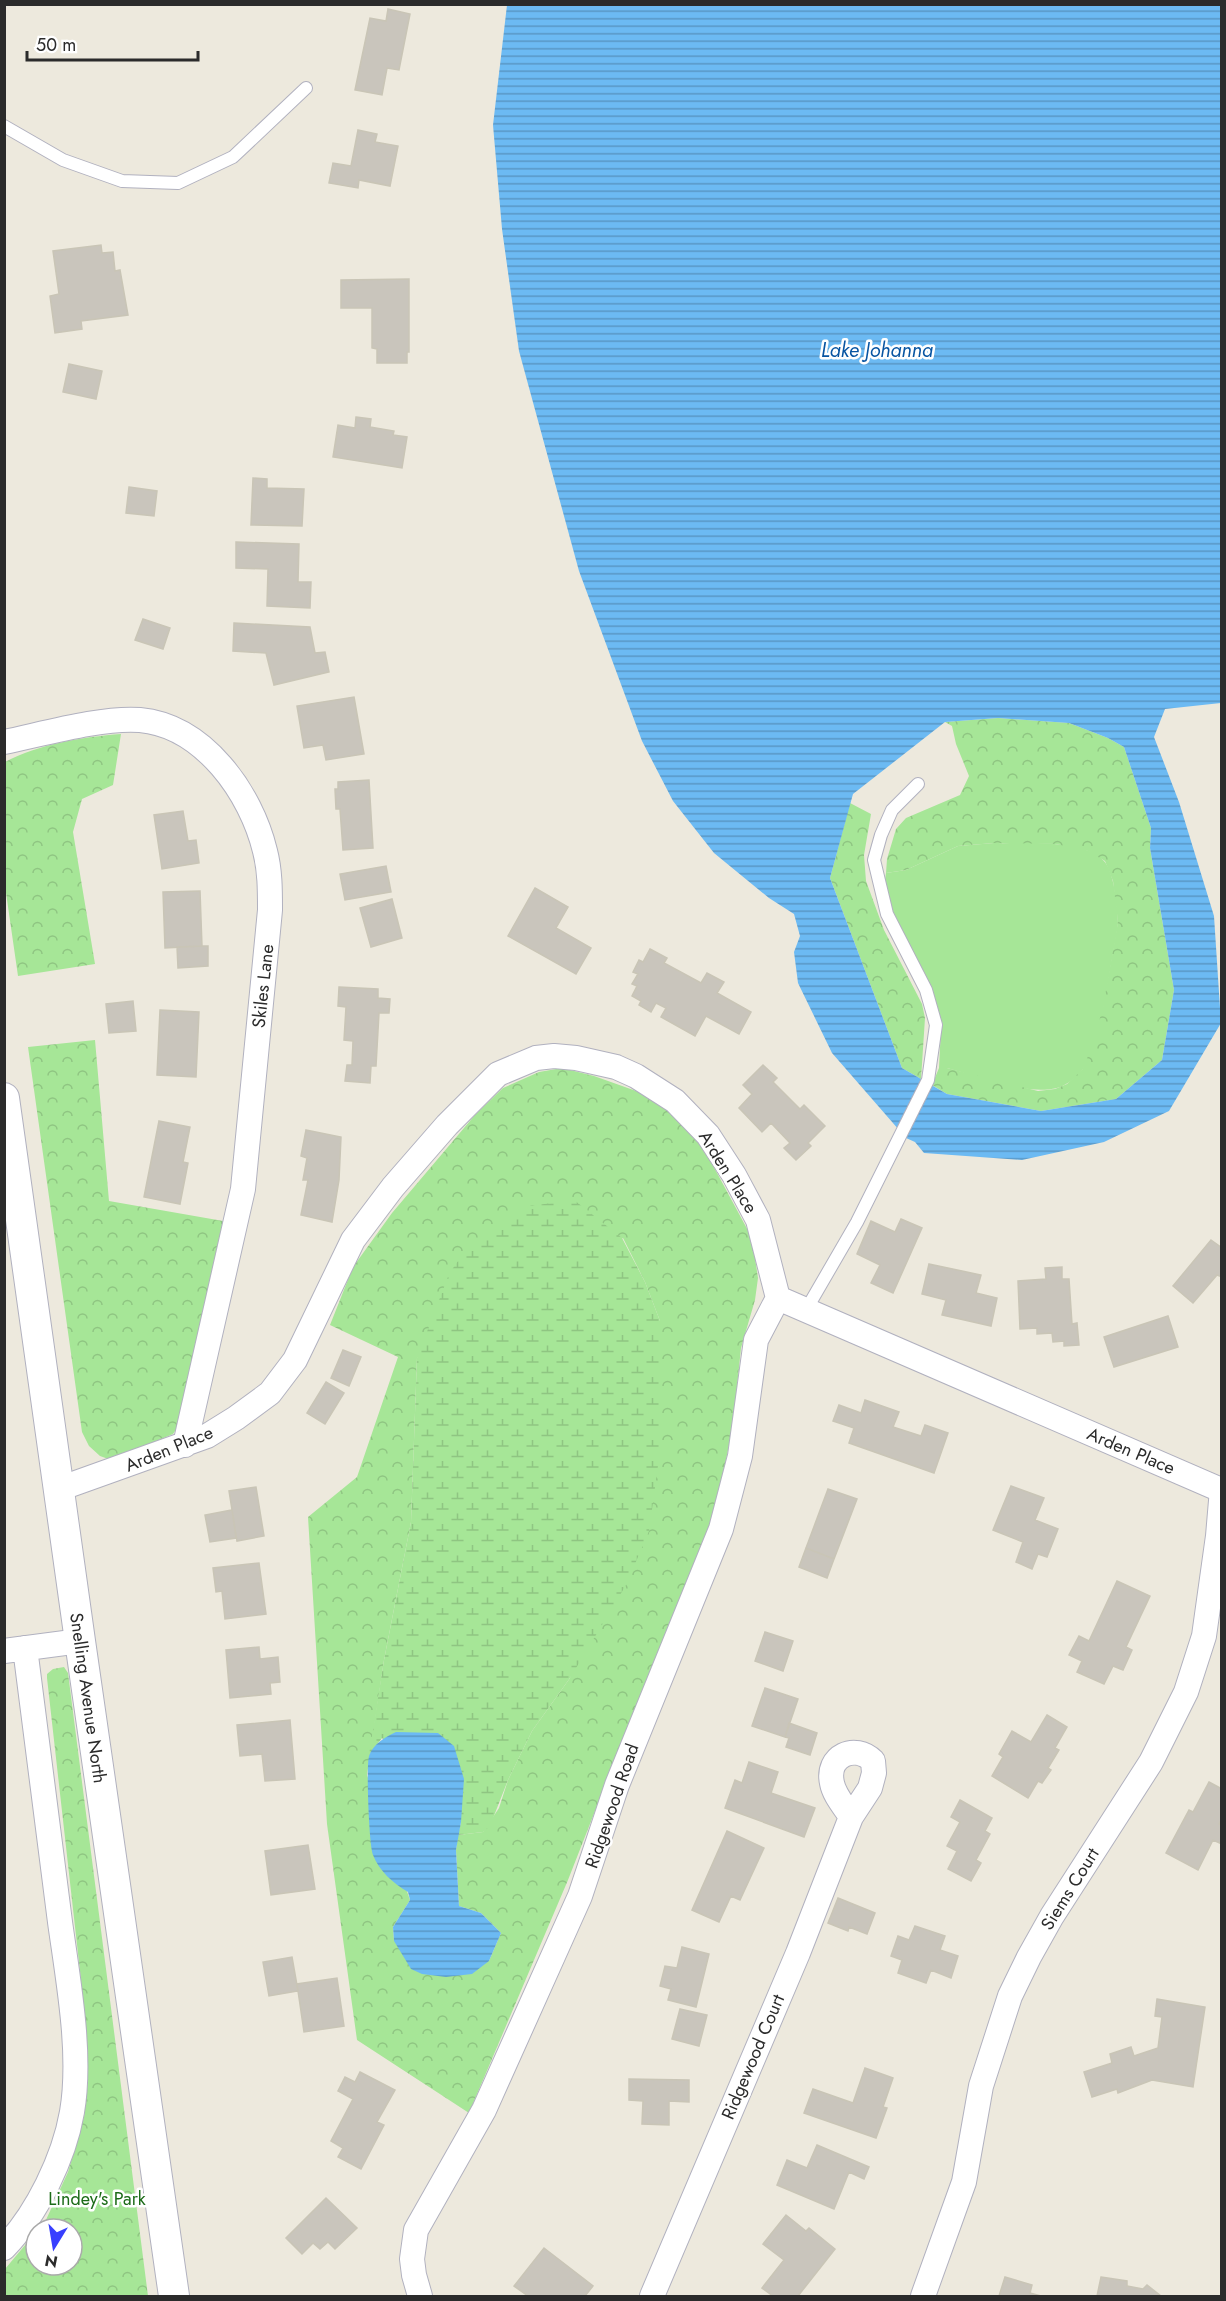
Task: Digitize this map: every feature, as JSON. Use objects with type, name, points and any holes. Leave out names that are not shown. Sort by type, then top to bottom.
[{"type":"street","name":"Skiles Lane","points":[[4,742],[111,720],[140,720],[175,730],[208,752],[238,787],[259,829],[266,853],[270,910],[243,1189],[185,1444]]},
{"type":"street","name":"Arden Place","points":[[59,1489],[207,1436],[270,1393],[295,1360],[353,1240],[393,1187],[447,1125],[498,1074],[536,1058],[554,1056],[576,1058],[616,1067],[675,1101],[708,1135],[734,1175],[758,1220],[777,1298],[1221,1490]]},
{"type":"street","name":"Snelling Avenue North","points":[[4,1098],[9,1174],[59,1489],[174,2296]]},
{"type":"street","name":"Ridgewood Road","points":[[420,2296],[412,2259],[416,2230],[484,2110],[580,1896],[617,1785],[721,1529],[740,1455],[756,1340],[777,1298]]},
{"type":"street","name":"Siems Court","points":[[923,2296],[964,2182],[981,2086],[1010,1996],[1052,1916],[1151,1762],[1186,1692],[1204,1636],[1218,1536],[1221,1490]]},
{"type":"street","points":[[4,2248],[39,2199],[61,2157],[72,2112],[76,2076],[67,1974],[15,1649],[80,1641]]},
{"type":"street","name":"Ridgewood Court","points":[[652,2296],[798,1953],[851,1817]]},
{"type":"lane","points":[[4,126],[63,160],[122,181],[178,183],[233,157],[306,88]]},
{"type":"lane","points":[[806,1310],[857,1222],[928,1080],[936,1025],[926,990],[887,914],[874,860],[881,835],[892,810],[918,784]]},
{"type":"green space","points":[[998,718],[1069,723],[1108,738],[1124,747],[1151,828],[1150,848],[1174,990],[1162,1060],[1116,1099],[1041,1111],[947,1094],[932,1085],[939,1068],[947,1068],[1038,1091],[1055,1089],[1067,1084],[1082,1070],[1092,1047],[1103,1007],[1118,922],[1113,881],[1105,861],[1088,851],[1056,844],[994,843],[958,846],[906,870],[886,873],[887,859],[896,829],[906,818],[960,795],[969,776],[956,744],[952,726],[945,722]]},
{"type":"green space","points":[[121,734],[113,785],[82,799],[73,832],[95,964],[18,976],[4,879],[5,762],[32,750],[61,742]]},
{"type":"green space","points":[[850,803],[871,814],[864,855],[866,881],[884,930],[922,1004],[925,1018],[921,1079],[902,1068],[830,878]]},
{"type":"green space","points":[[994,843],[1068,845],[1082,849],[1095,854],[1104,861],[1113,881],[1118,923],[1099,1030],[1082,1071],[1068,1083],[1054,1089],[1024,1089],[947,1068],[939,1068],[941,1027],[884,887],[886,873],[906,870],[958,846]]},
{"type":"green space","points":[[95,1040],[109,1201],[223,1221],[179,1425],[173,1434],[111,1460],[100,1456],[89,1446],[82,1432],[28,1047]]},
{"type":"green space","points":[[562,1068],[594,1076],[639,1092],[677,1116],[702,1145],[752,1238],[758,1278],[755,1300],[741,1348],[733,1425],[718,1500],[704,1541],[568,1880],[469,2113],[357,2040],[327,1824],[308,1517],[357,1477],[398,1357],[330,1325],[353,1267],[392,1213],[475,1115],[503,1088],[539,1072]],"holes":[[[623,1238],[645,1282],[660,1321],[570,1678],[532,1731],[508,1780],[499,1808],[483,1832],[458,1835],[456,1850],[459,1906],[481,1913],[501,1933],[489,1961],[394,1941],[393,1927],[410,1900],[367,1775],[384,1660],[411,1522],[417,1358]]]},
{"type":"green space","points":[[574,1200],[622,1238],[645,1282],[660,1321],[660,1451],[649,1531],[626,1585],[570,1678],[532,1731],[508,1780],[490,1826],[483,1832],[458,1835],[461,1822],[382,1738],[369,1755],[384,1660],[411,1522],[417,1358],[449,1274],[467,1248],[522,1207]]},
{"type":"green space","name":"Lindey's Park","points":[[64,1667],[68,1673],[148,2296],[5,2296],[5,2269],[24,2246],[24,2277],[84,2277],[84,2217],[47,2217],[68,2172],[84,2117],[88,2082],[81,1980],[47,1678],[47,1674],[53,1669]]},
{"type":"water","name":"Lake Johanna","points":[[507,5],[1221,5],[1221,703],[1165,709],[1154,737],[1179,802],[1214,916],[1221,1023],[1169,1111],[1104,1142],[1022,1160],[924,1153],[915,1142],[906,1138],[832,1053],[798,983],[794,952],[800,936],[794,914],[769,898],[714,853],[673,801],[642,741],[579,571],[519,351],[502,229],[493,125]],"holes":[[[998,718],[1069,723],[1108,738],[1124,747],[1151,828],[1150,848],[1174,990],[1162,1060],[1116,1099],[1041,1111],[947,1094],[902,1068],[830,878],[853,794],[945,722]]]},
{"type":"water","points":[[396,1732],[438,1733],[454,1746],[464,1779],[461,1822],[456,1850],[459,1906],[481,1913],[501,1933],[489,1961],[472,1974],[446,1977],[422,1974],[411,1969],[394,1941],[393,1927],[410,1900],[408,1892],[387,1876],[373,1855],[369,1822],[368,1775],[369,1756],[373,1748]]},
{"type":"building","points":[[388,9],[410,14],[399,70],[387,68],[382,95],[355,90],[370,18],[386,21]]},
{"type":"building","points":[[358,130],[377,134],[375,142],[398,146],[390,186],[359,180],[358,188],[329,183],[333,163],[351,166]]},
{"type":"building","points":[[101,245],[102,253],[113,252],[115,271],[120,270],[128,315],[81,321],[82,329],[55,333],[50,296],[59,294],[53,251]]},
{"type":"building","points":[[409,279],[407,363],[377,363],[377,349],[372,348],[372,308],[341,308],[341,280]]},
{"type":"building","points":[[69,364],[102,371],[96,399],[63,392]]},
{"type":"building","points":[[356,417],[371,419],[370,427],[394,431],[393,435],[407,437],[402,468],[333,457],[338,425],[355,428]]},
{"type":"building","points":[[253,478],[267,479],[267,488],[304,489],[302,526],[251,525]]},
{"type":"building","points":[[129,487],[157,491],[154,516],[126,513]]},
{"type":"building","points":[[236,542],[299,544],[298,582],[311,582],[310,608],[267,606],[268,569],[236,568]]},
{"type":"building","points":[[143,619],[170,628],[163,649],[135,640]]},
{"type":"building","points":[[234,623],[310,627],[315,653],[325,652],[329,672],[274,685],[266,653],[233,651]]},
{"type":"building","points":[[354,697],[364,754],[326,760],[323,745],[304,748],[297,706]]},
{"type":"building","points":[[369,780],[373,848],[343,850],[340,809],[336,809],[335,789],[338,789],[338,782]]},
{"type":"building","points":[[183,811],[188,841],[196,840],[199,863],[162,869],[154,815]]},
{"type":"building","points":[[386,866],[391,892],[345,900],[340,874]]},
{"type":"building","points":[[535,888],[568,907],[556,928],[591,948],[576,974],[508,936]]},
{"type":"building","points":[[200,891],[202,946],[165,948],[163,892]]},
{"type":"building","points":[[392,899],[402,938],[371,947],[360,908]]},
{"type":"building","points":[[208,946],[208,966],[178,968],[177,947]]},
{"type":"building","points":[[650,949],[667,958],[664,963],[701,983],[707,973],[724,982],[717,993],[751,1012],[739,1034],[706,1016],[695,1036],[661,1017],[666,1008],[656,1003],[651,1012],[639,1005],[641,1001],[632,996],[637,986],[632,984],[638,974],[633,972],[639,960],[643,962]]},
{"type":"building","points":[[339,987],[378,989],[378,998],[390,999],[389,1013],[379,1013],[376,1066],[371,1066],[370,1083],[345,1081],[347,1065],[352,1065],[353,1041],[344,1040],[346,1007],[338,1006]]},
{"type":"building","points":[[133,1001],[136,1031],[109,1033],[106,1004]]},
{"type":"building","points":[[160,1010],[199,1012],[196,1077],[157,1075]]},
{"type":"building","points":[[763,1065],[777,1078],[773,1082],[800,1109],[804,1105],[825,1126],[808,1143],[811,1146],[796,1160],[784,1148],[790,1143],[771,1123],[762,1132],[739,1108],[752,1094],[743,1085]]},
{"type":"building","points":[[159,1121],[190,1127],[183,1162],[188,1163],[180,1204],[144,1197]]},
{"type":"building","points":[[306,1130],[341,1137],[339,1180],[332,1222],[301,1215],[308,1180],[303,1180],[307,1158],[301,1156]]},
{"type":"building","points":[[901,1219],[922,1228],[893,1293],[871,1283],[880,1265],[857,1254],[871,1221],[895,1232]]},
{"type":"building","points":[[1211,1240],[1222,1248],[1222,1277],[1217,1275],[1193,1303],[1173,1286]]},
{"type":"building","points":[[929,1264],[981,1275],[976,1293],[997,1298],[991,1326],[942,1315],[946,1300],[922,1294]]},
{"type":"building","points":[[1062,1267],[1062,1279],[1069,1279],[1072,1324],[1077,1323],[1079,1345],[1064,1346],[1064,1341],[1053,1342],[1052,1333],[1037,1334],[1037,1328],[1020,1329],[1018,1281],[1046,1279],[1045,1268]]},
{"type":"building","points":[[1168,1316],[1178,1347],[1114,1367],[1104,1337]]},
{"type":"building","points":[[343,1350],[361,1357],[349,1386],[331,1378]]},
{"type":"building","points":[[326,1382],[344,1393],[325,1424],[307,1413]]},
{"type":"building","points":[[865,1400],[899,1412],[893,1427],[921,1436],[925,1425],[948,1433],[934,1473],[849,1443],[854,1428],[833,1421],[839,1405],[861,1413]]},
{"type":"building","points":[[1011,1486],[1044,1498],[1035,1520],[1058,1529],[1047,1557],[1038,1554],[1032,1569],[1016,1562],[1023,1542],[993,1530]]},
{"type":"building","points":[[256,1487],[264,1536],[237,1541],[229,1491]]},
{"type":"building","points":[[828,1489],[857,1499],[834,1559],[806,1548]]},
{"type":"building","points":[[232,1510],[236,1538],[210,1542],[205,1515]]},
{"type":"building","points":[[806,1548],[834,1559],[827,1578],[799,1567]]},
{"type":"building","points":[[259,1563],[266,1614],[225,1619],[222,1591],[216,1592],[213,1568]]},
{"type":"building","points":[[1117,1581],[1150,1596],[1126,1647],[1132,1650],[1123,1670],[1113,1666],[1104,1684],[1077,1672],[1082,1661],[1069,1655],[1079,1636],[1089,1641]]},
{"type":"building","points":[[765,1632],[793,1641],[783,1671],[755,1661]]},
{"type":"building","points":[[259,1647],[260,1659],[278,1657],[280,1682],[270,1683],[271,1694],[230,1698],[226,1650]]},
{"type":"building","points":[[765,1688],[798,1699],[785,1737],[752,1726]]},
{"type":"building","points":[[1047,1715],[1067,1727],[1055,1748],[1059,1750],[1048,1768],[1051,1770],[1042,1783],[1038,1781],[1028,1798],[992,1776],[1003,1757],[999,1754],[1012,1731],[1031,1742]]},
{"type":"building","points":[[290,1720],[295,1779],[265,1781],[262,1754],[240,1756],[237,1725]]},
{"type":"building","points":[[789,1723],[817,1733],[810,1755],[786,1747],[789,1738],[785,1737]]},
{"type":"building","points":[[749,1762],[778,1772],[771,1793],[815,1808],[804,1837],[725,1808],[735,1780],[742,1783]]},
{"type":"building","points":[[1209,1782],[1222,1789],[1222,1818],[1219,1824],[1222,1825],[1222,1844],[1213,1840],[1198,1870],[1166,1853],[1189,1810],[1193,1812]]},
{"type":"building","points":[[960,1800],[992,1818],[985,1831],[990,1834],[976,1860],[981,1863],[971,1881],[948,1869],[957,1851],[947,1846],[960,1822],[951,1817]]},
{"type":"building","points":[[727,1831],[764,1848],[740,1900],[731,1896],[719,1922],[692,1910]]},
{"type":"building","points":[[308,1845],[315,1889],[271,1895],[265,1851]]},
{"type":"building","points":[[838,1898],[875,1913],[867,1934],[849,1927],[848,1931],[828,1923]]},
{"type":"building","points":[[915,1926],[945,1936],[940,1950],[958,1956],[951,1978],[931,1970],[926,1983],[898,1973],[902,1960],[891,1956],[898,1936],[909,1940]]},
{"type":"building","points":[[682,1947],[709,1954],[696,2007],[668,2000],[671,1989],[660,1986],[665,1966],[677,1968]]},
{"type":"building","points":[[292,1957],[298,1991],[269,1996],[263,1962]]},
{"type":"building","points":[[337,1978],[344,2026],[304,2032],[297,1984]]},
{"type":"building","points":[[1157,1999],[1205,2007],[1193,2087],[1152,2080],[1118,2093],[1117,2089],[1092,2097],[1084,2072],[1112,2063],[1110,2054],[1131,2047],[1134,2056],[1158,2048],[1162,2017],[1155,2016]]},
{"type":"building","points":[[680,2009],[707,2015],[699,2046],[672,2039]]},
{"type":"building","points":[[865,2068],[893,2078],[883,2107],[887,2108],[876,2138],[804,2113],[813,2089],[853,2103]]},
{"type":"building","points":[[360,2072],[395,2090],[377,2122],[384,2125],[361,2169],[338,2157],[343,2148],[331,2141],[353,2099],[338,2091],[345,2077],[355,2082]]},
{"type":"building","points":[[629,2079],[689,2080],[689,2102],[669,2101],[669,2125],[642,2124],[643,2101],[629,2100]]},
{"type":"building","points":[[817,2145],[869,2167],[864,2179],[849,2172],[834,2209],[777,2185],[787,2160],[807,2168]]},
{"type":"building","points":[[326,2198],[357,2228],[335,2249],[328,2242],[320,2249],[313,2243],[302,2254],[286,2238]]},
{"type":"building","points":[[786,2215],[806,2231],[809,2228],[835,2249],[798,2296],[773,2296],[762,2288],[784,2260],[763,2244]]},
{"type":"building","points":[[544,2248],[593,2286],[585,2296],[528,2296],[514,2286]]},
{"type":"building","points":[[1005,2277],[1032,2285],[1030,2293],[1041,2296],[999,2296]]},
{"type":"building","points":[[1101,2277],[1127,2281],[1127,2286],[1143,2289],[1147,2285],[1161,2296],[1097,2296]]}]
